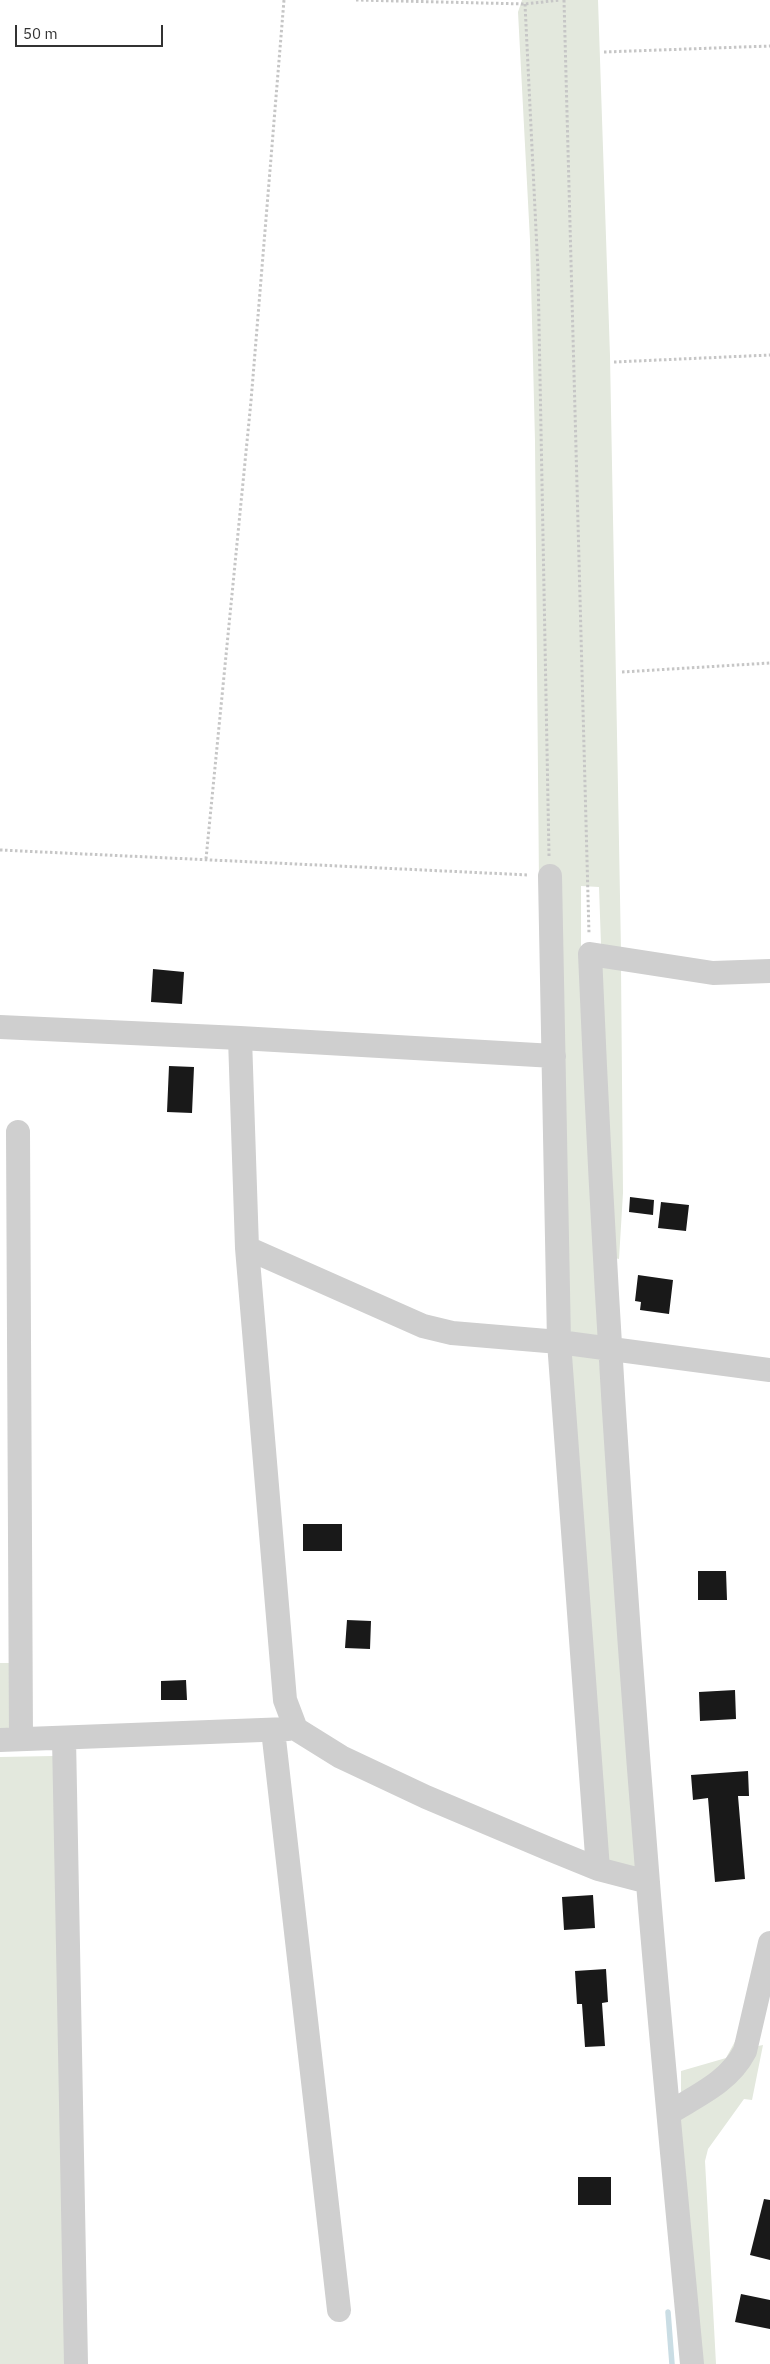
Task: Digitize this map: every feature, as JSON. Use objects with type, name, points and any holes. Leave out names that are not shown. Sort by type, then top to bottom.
[{"type":"street","points":[[550,876],[559,1342],[598,1869]]},
{"type":"street","points":[[692,2364],[648,1882],[610,1348],[590,954],[713,973],[770,971]]},
{"type":"street","points":[[0,1027],[240,1038],[554,1056]]},
{"type":"street","points":[[240,1038],[247,1248],[286,1700],[284,1730],[339,2310]]},
{"type":"street","points":[[18,1132],[11,1740],[284,1730],[426,1797],[598,1869],[648,1882]]},
{"type":"street","points":[[247,1248],[424,1326],[452,1334],[559,1342],[770,1370]]},
{"type":"street","points":[[64,1738],[76,2364]]},
{"type":"street","points":[[669,2113],[726,2078],[738,2065],[745,2051],[770,1943]]},
{"type":"path","points":[[206,859],[250,402],[284,0]]},
{"type":"path","points":[[356,0],[525,4],[562,0],[590,954]]},
{"type":"path","points":[[0,850],[550,876],[538,271],[525,4]]},
{"type":"path","points":[[604,52],[770,46]]},
{"type":"path","points":[[614,362],[770,355]]},
{"type":"path","points":[[622,672],[770,663]]},
{"type":"shaded area","points":[[522,0],[598,0],[610,356],[621,951],[601,945],[599,887],[581,886],[581,954],[600,1339],[567,1334],[539,885],[535,441],[530,240],[518,12]]},
{"type":"shaded area","points":[[596,961],[621,967],[623,1193],[619,1259],[610,1257]]},
{"type":"shaded area","points":[[566,1351],[599,1356],[638,1871],[605,1864]]},
{"type":"shaded area","points":[[0,1663],[10,1663],[11,1732],[0,1732]]},
{"type":"shaded area","points":[[53,1756],[70,2364],[0,2364],[0,1757]]},
{"type":"shaded area","points":[[738,2036],[738,2053],[681,2099],[681,2071],[726,2058]]},
{"type":"shaded area","points":[[763,2045],[752,2100],[744,2099],[708,2149],[705,2161],[716,2364],[699,2364],[677,2125],[683,2113],[753,2047]]},
{"type":"building","points":[[153,969],[184,972],[182,1004],[151,1002]]},
{"type":"building","points":[[169,1066],[194,1067],[192,1113],[167,1112]]},
{"type":"building","points":[[630,1197],[654,1200],[653,1215],[629,1212]]},
{"type":"building","points":[[661,1202],[689,1205],[686,1231],[658,1228]]},
{"type":"building","points":[[638,1275],[673,1280],[669,1314],[640,1310],[641,1302],[635,1301]]},
{"type":"building","points":[[303,1524],[342,1524],[342,1551],[303,1551]]},
{"type":"building","points":[[698,1571],[726,1571],[727,1600],[698,1600]]},
{"type":"building","points":[[347,1620],[371,1621],[370,1649],[345,1648]]},
{"type":"building","points":[[186,1680],[187,1700],[161,1700],[161,1681]]},
{"type":"building","points":[[735,1690],[736,1719],[700,1721],[699,1692]]},
{"type":"building","points":[[748,1771],[749,1796],[738,1796],[745,1879],[715,1882],[708,1798],[693,1800],[691,1775]]},
{"type":"building","points":[[593,1895],[595,1928],[564,1930],[562,1897]]},
{"type":"building","points":[[606,1969],[608,2002],[602,2003],[605,2046],[585,2047],[582,2004],[577,2004],[575,1971]]},
{"type":"building","points":[[578,2177],[611,2177],[611,2205],[578,2205]]},
{"type":"building","points":[[764,2199],[770,2200],[770,2260],[750,2255]]},
{"type":"building","points":[[741,2294],[770,2300],[770,2329],[735,2322]]},
{"type":"waterway","points":[[668,2312],[672,2364]]}]
